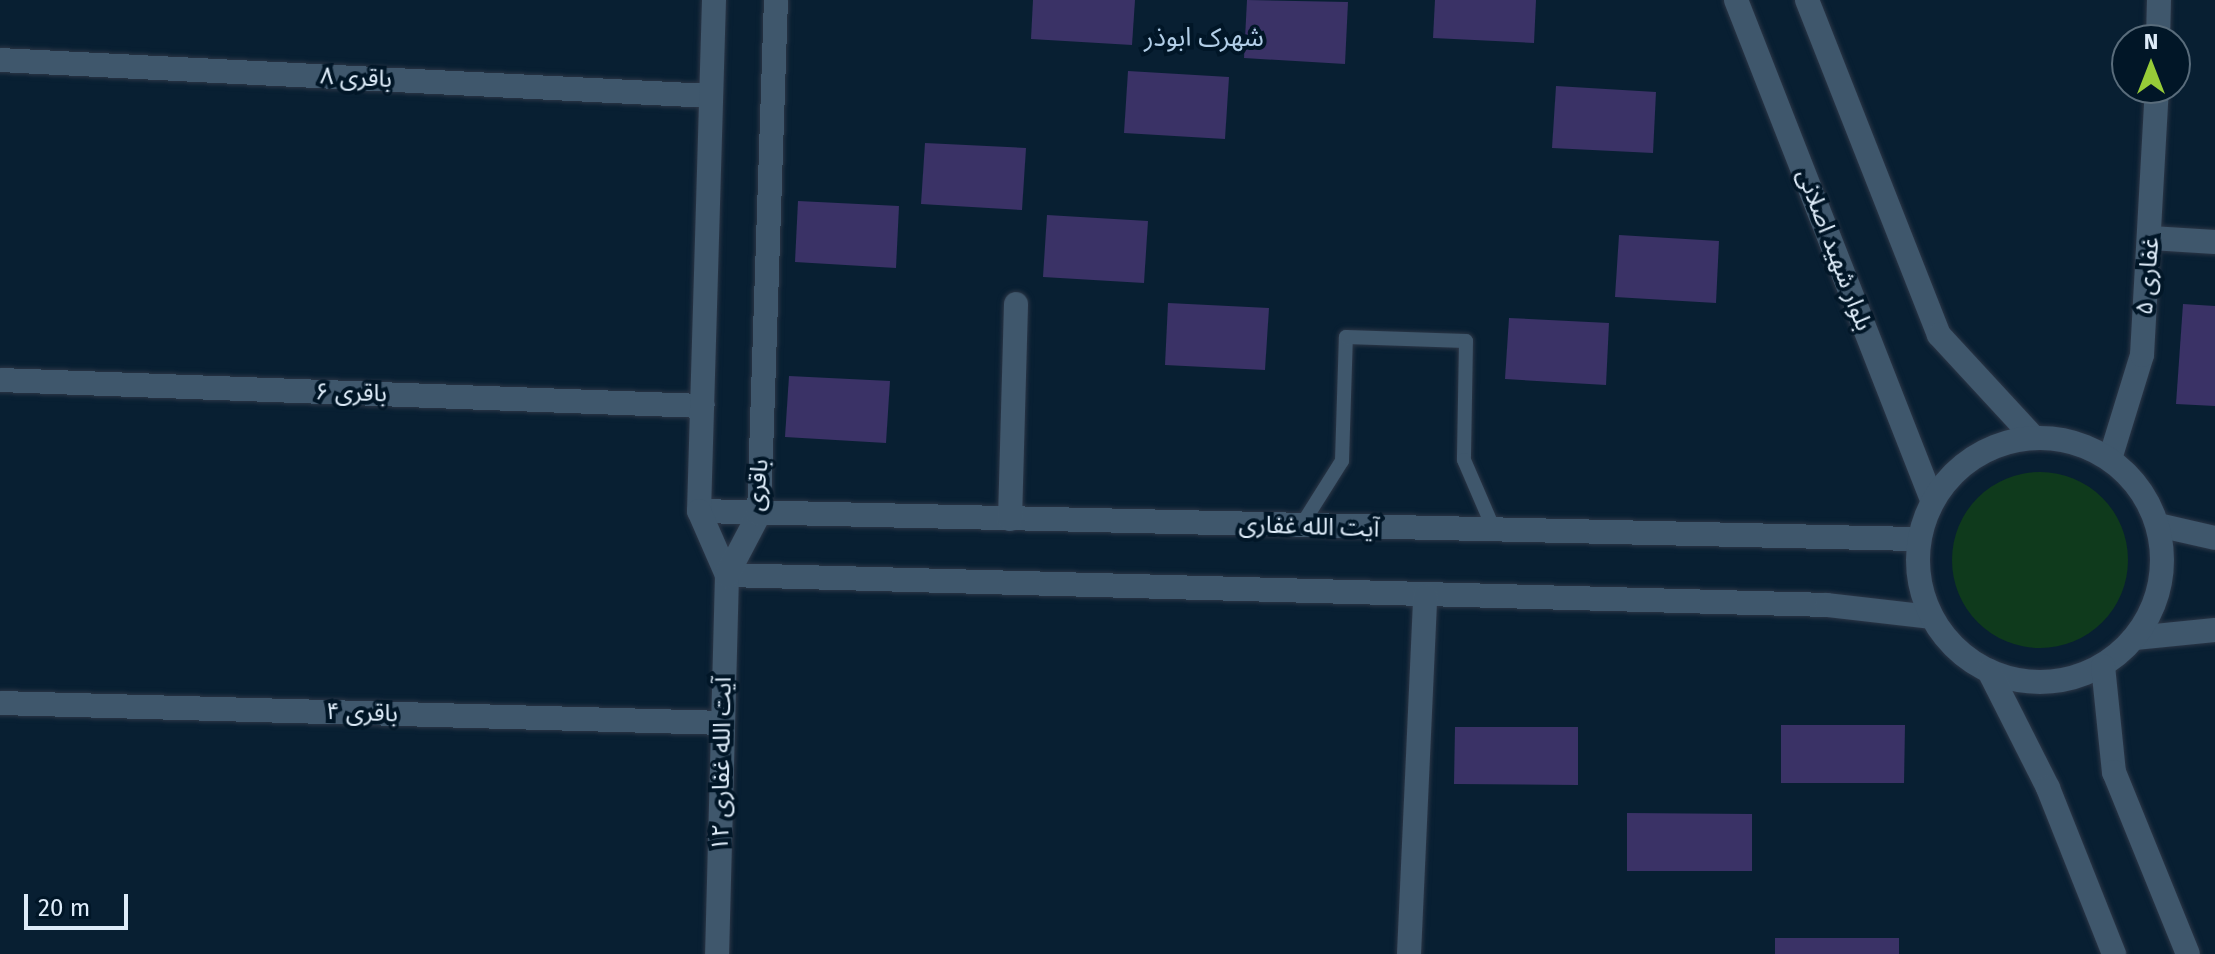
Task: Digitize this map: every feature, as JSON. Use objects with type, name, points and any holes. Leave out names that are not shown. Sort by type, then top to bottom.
[{"type":"street","points":[[714,0],[699,511],[727,575],[1827,605],[1931,617]]},
{"type":"street","name":"باقری","points":[[727,575],[759,514],[776,0]]},
{"type":"street","name":"بلوار شهید اصلانی","points":[[1736,0],[1932,500]]},
{"type":"street","points":[[1807,0],[1939,335],[2033,437]]},
{"type":"street","points":[[2158,24],[2159,0]]},
{"type":"street","name":"باقری ۸","points":[[0,60],[711,96]]},
{"type":"street","name":"غفاری ۵","points":[[2110,459],[2142,355],[2156,104]]},
{"type":"street","points":[[2151,238],[2215,242]]},
{"type":"street","points":[[1010,519],[1016,304]]},
{"type":"street","name":"باقری ۶","points":[[0,380],[703,406]]},
{"type":"street","points":[[2033,437],[2074,441],[2110,459],[2140,488],[2158,525],[2158,590],[2135,638],[2103,666],[2068,679],[2027,681],[1989,671],[1955,649],[1931,617],[1918,579],[1918,539],[1932,500],[1981,454],[2033,437]]},
{"type":"street","name":"آیت الله غفاری","points":[[699,511],[1496,532],[1918,539]]},
{"type":"street","points":[[2158,525],[2215,538]]},
{"type":"street","name":"آیت الله غفاری ۱۲","points":[[717,954],[727,575]]},
{"type":"street","points":[[1409,954],[1425,596]]},
{"type":"street","points":[[2135,638],[2215,630]]},
{"type":"street","points":[[2103,666],[2114,772],[2188,954]]},
{"type":"street","points":[[1989,671],[2048,788],[2114,954]]},
{"type":"street","name":"باقری ۴","points":[[0,703],[723,723]]},
{"type":"lane","points":[[1301,527],[1342,461],[1346,337],[1361,337],[1466,341],[1464,460],[1496,532]]},
{"type":"green space","points":[[2040,472],[2074,479],[2102,498],[2121,526],[2128,560],[2121,594],[2102,622],[2074,641],[2040,648],[2006,641],[1978,622],[1959,594],[1952,560],[1959,526],[1978,498],[2006,479]]},
{"type":"building","points":[[1033,0],[1135,0],[1132,45],[1031,39]]},
{"type":"building","points":[[1247,0],[1348,2],[1345,64],[1244,58]]},
{"type":"building","points":[[1435,0],[1536,0],[1534,43],[1433,38]]},
{"type":"building","points":[[1128,71],[1229,77],[1225,139],[1124,133]]},
{"type":"building","points":[[1556,86],[1656,92],[1653,153],[1552,148]]},
{"type":"building","points":[[925,143],[1026,148],[1022,210],[921,204]]},
{"type":"building","points":[[798,201],[899,206],[896,268],[795,262]]},
{"type":"building","points":[[1047,215],[1148,221],[1144,283],[1043,277]]},
{"type":"building","points":[[1619,235],[1719,241],[1716,303],[1615,297]]},
{"type":"building","points":[[1168,303],[1269,308],[1265,370],[1165,365]]},
{"type":"building","points":[[2183,304],[2215,306],[2215,406],[2176,404]]},
{"type":"building","points":[[1509,318],[1609,323],[1606,385],[1505,379]]},
{"type":"building","points":[[789,376],[890,381],[886,443],[785,437]]},
{"type":"building","points":[[1781,725],[1905,725],[1904,783],[1781,783]]},
{"type":"building","points":[[1455,727],[1578,727],[1578,785],[1454,784]]},
{"type":"building","points":[[1627,813],[1752,814],[1752,871],[1627,871]]},
{"type":"building","points":[[1775,938],[1899,938],[1899,954],[1775,954]]},
{"type":"district","name":"شهرک ابوذر","points":[[1204,38]]}]
